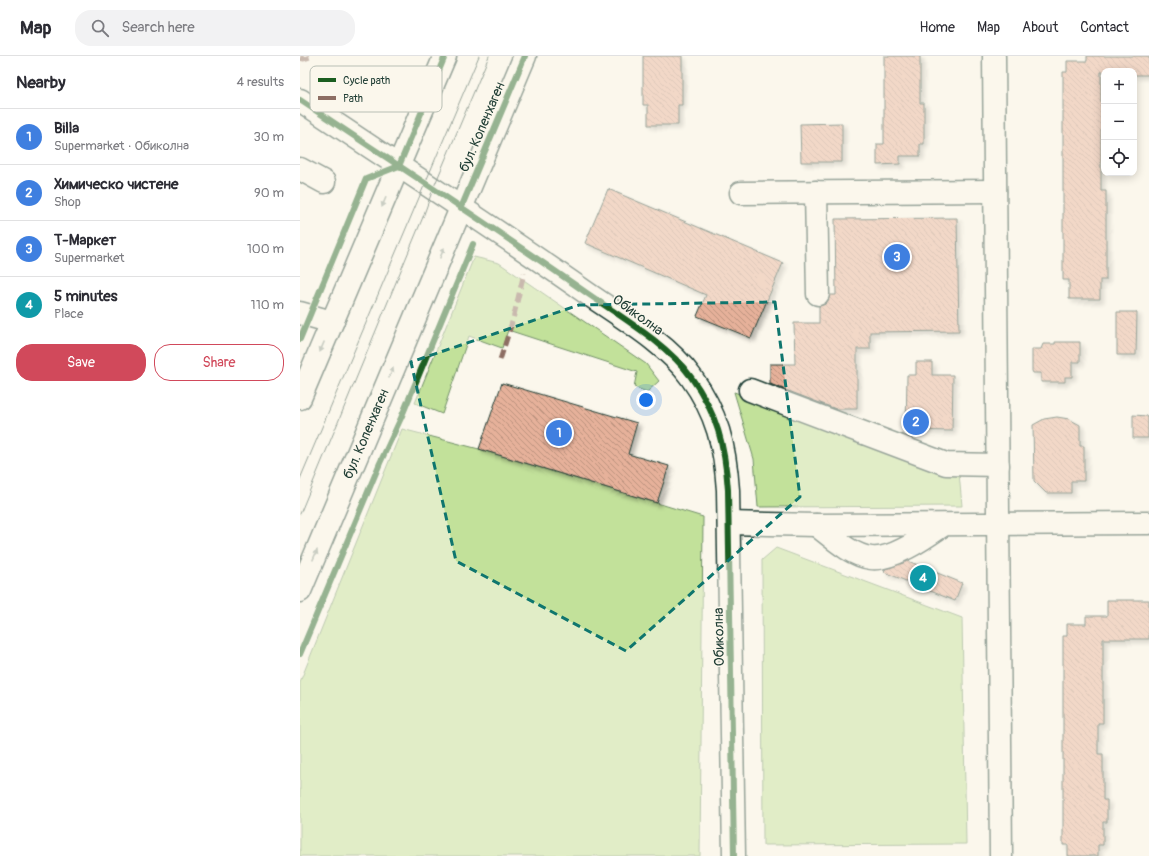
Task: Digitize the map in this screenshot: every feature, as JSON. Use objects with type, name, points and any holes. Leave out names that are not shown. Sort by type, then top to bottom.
[{"type":"street","points":[[441,66],[445,56]]},
{"type":"street","name":"бул. Копенхаген","points":[[300,591],[525,56]]},
{"type":"street","points":[[994,56],[1002,856]]},
{"type":"street","name":"Обиколна","points":[[300,100],[310,107]]},
{"type":"street","name":"Обиколна","points":[[318,112],[461,208],[657,343],[690,375],[702,393],[717,424],[726,456],[729,523],[734,856]]},
{"type":"street","points":[[300,398],[421,112]]},
{"type":"street","points":[[300,169],[324,182]]},
{"type":"street","points":[[741,192],[995,191]]},
{"type":"street","points":[[816,192],[818,294]]},
{"type":"street","points":[[300,313],[332,322]]},
{"type":"street","points":[[750,390],[946,464],[998,465]]},
{"type":"street","points":[[729,523],[816,525],[1149,523]]},
{"type":"street","points":[[816,525],[850,550],[872,558],[884,556],[910,547],[943,525]]},
{"type":"highlighted area","points":[[775,302],[800,497],[626,651],[456,561],[411,362],[579,305]]},
{"type":"green space","points":[[474,257],[499,263],[646,364],[659,381],[647,392],[634,387],[637,372],[508,330],[502,348],[469,336],[442,414],[415,403]]},
{"type":"green space","points":[[734,392],[959,473],[962,506],[758,507],[754,459]]},
{"type":"green space","points":[[402,429],[479,449],[703,517],[700,856],[300,856],[300,682]]},
{"type":"green space","points":[[776,548],[962,618],[966,844],[763,845],[762,560]]},
{"type":"building","points":[[643,56],[682,56],[682,105],[678,105],[678,125],[648,125],[648,105],[643,105]]},
{"type":"building","points":[[884,56],[920,56],[920,103],[924,103],[924,144],[920,144],[920,156],[900,156],[900,164],[877,165],[877,144],[884,144]]},
{"type":"building","points":[[1087,56],[1149,56],[1149,75],[1137,75],[1137,68],[1101,68],[1101,191],[1106,191],[1106,280],[1100,280],[1100,299],[1069,299],[1069,280],[1063,280],[1063,72],[1067,72],[1067,61],[1087,61]]},
{"type":"building","points":[[842,123],[842,162],[801,162],[800,124]]},
{"type":"building","points":[[608,189],[783,263],[751,338],[697,316],[706,295],[585,243]]},
{"type":"building","points":[[957,218],[959,331],[870,332],[870,349],[857,349],[857,409],[836,409],[770,384],[770,364],[795,364],[794,323],[819,323],[819,306],[825,304],[830,295],[836,295],[835,219]]},
{"type":"building","points":[[1117,312],[1137,312],[1136,355],[1117,355]]},
{"type":"building","points":[[1055,342],[1080,342],[1080,362],[1072,362],[1072,377],[1065,377],[1065,382],[1041,382],[1041,373],[1033,373],[1032,371],[1032,349],[1041,349],[1043,344],[1055,344]]},
{"type":"building","points":[[916,362],[932,362],[932,375],[953,375],[952,431],[906,430],[907,375],[916,375]]},
{"type":"building","points":[[502,383],[637,423],[628,454],[669,466],[657,503],[479,449]]},
{"type":"building","points":[[1133,415],[1148,416],[1148,438],[1133,438]]},
{"type":"building","points":[[1057,417],[1069,419],[1080,425],[1080,446],[1084,446],[1084,481],[1071,481],[1071,493],[1046,493],[1034,481],[1033,425],[1044,419]]},
{"type":"building","points":[[908,561],[962,583],[955,601],[884,572],[885,569]]},
{"type":"building","points":[[1107,600],[1149,600],[1149,639],[1103,639],[1103,723],[1098,723],[1098,754],[1103,754],[1103,800],[1107,800],[1107,822],[1103,822],[1103,845],[1098,845],[1098,856],[1068,856],[1068,845],[1063,845],[1063,636],[1067,636],[1067,624],[1086,624],[1086,616],[1107,616]]},
{"type":"tram line","points":[[300,479],[479,56]]},
{"type":"tram line","points":[[300,514],[489,56]]},
{"type":"marked path","points":[[300,58],[304,59],[313,56]]},
{"type":"marked path","points":[[500,360],[513,319],[524,273]]},
{"type":"cycle path","points":[[441,66],[445,56]]},
{"type":"cycle path","points":[[461,208],[525,56]]},
{"type":"cycle path","points":[[300,100],[310,107]]},
{"type":"cycle path","points":[[318,112],[640,329],[681,364],[700,390],[718,430],[727,474],[734,856]]},
{"type":"cycle path","points":[[399,166],[422,112]]},
{"type":"cycle path","points":[[300,339],[366,179],[399,166]]},
{"type":"cycle path","points":[[300,654],[380,463],[401,418],[473,244]]},
{"type":"place","name":"Т-Маркет","points":[[897,257]]},
{"type":"place","name":"Химическо чистене","points":[[916,422]]},
{"type":"place","name":"Billa","points":[[559,433]]},
{"type":"place","name":"5 minutes","points":[[923,578]]}]
